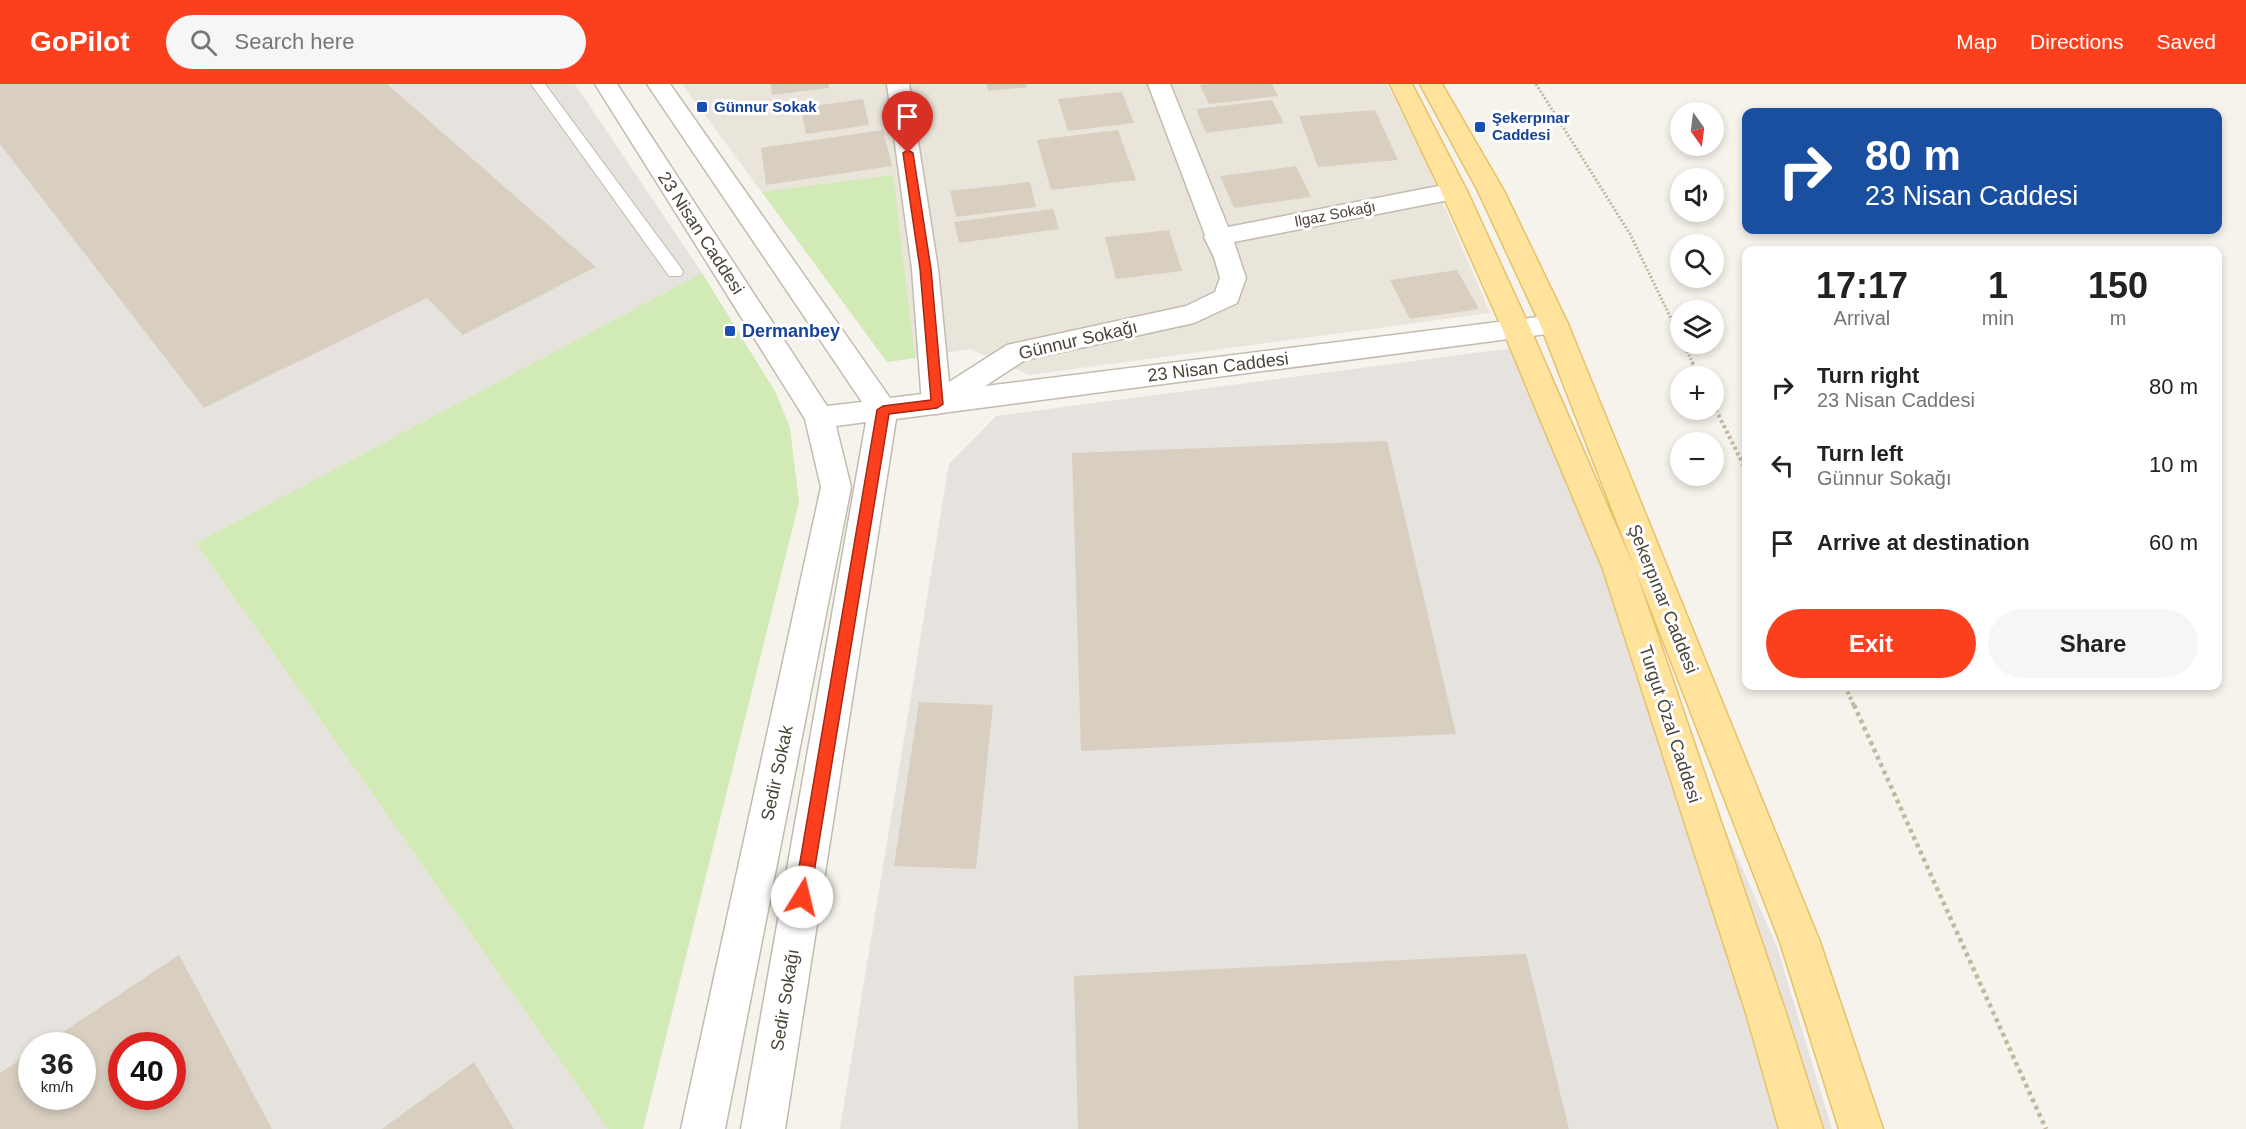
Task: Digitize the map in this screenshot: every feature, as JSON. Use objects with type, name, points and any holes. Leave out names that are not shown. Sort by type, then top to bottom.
[{"type":"main road","points":[[1401,84],[1454,191],[1516,328]]},
{"type":"main road","name":"Şekerpınar Caddesi","points":[[1431,84],[1491,191],[1554,324],[1800,942],[1861,1129]]},
{"type":"main road","name":"Turgut Özal Caddesi","points":[[1516,328],[1619,569],[1766,1013],[1801,1129]]},
{"type":"street","name":"23 Nisan Caddesi","points":[[606,84],[819,418],[1554,324]]},
{"type":"street","points":[[658,84],[883,410]]},
{"type":"street","points":[[898,84],[925,269],[937,404]]},
{"type":"street","points":[[1159,84],[1217,237]]},
{"type":"street","name":"Ilgaz Sokağı","points":[[1217,237],[1454,191]]},
{"type":"street","name":"Günnur Sokağı","points":[[937,404],[1017,352],[1194,314],[1227,297],[1233,278],[1227,256],[1217,237]]},
{"type":"street","name":"Sedir Sokağı","points":[[763,1129],[883,410]]},
{"type":"street","name":"Sedir Sokak","points":[[703,1129],[836,487],[819,418]]},
{"type":"lane","points":[[537,84],[675,272]]},
{"type":"path","points":[[1536,84],[1630,234],[1670,317]]},
{"type":"path","points":[[1721,420],[1742,462]]},
{"type":"path","points":[[1847,690],[2046,1129]]},
{"type":"shaded area","points":[[0,84],[575,84],[702,273],[196,543],[608,1129],[0,1129]]},
{"type":"shaded area","points":[[682,84],[1387,84],[1423,156],[1490,313],[1029,375],[970,349],[887,362]]},
{"type":"shaded area","points":[[1513,348],[1777,947],[1832,1129],[840,1129],[949,464],[996,416]]},
{"type":"green space","points":[[893,175],[915,358],[887,362],[762,192]]},
{"type":"green space","points":[[702,273],[776,393],[790,428],[799,502],[643,1129],[608,1129],[196,543]]},
{"type":"building","points":[[0,84],[387,84],[596,267],[463,335],[427,298],[204,408],[0,144]]},
{"type":"building","points":[[771,84],[828,84],[829,88],[772,95]]},
{"type":"building","points":[[987,84],[1026,84],[1027,87],[988,91]]},
{"type":"building","points":[[1272,84],[1278,96],[1209,104],[1200,85]]},
{"type":"building","points":[[1122,92],[1134,123],[1068,131],[1058,99]]},
{"type":"building","points":[[863,99],[869,125],[806,134],[801,108]]},
{"type":"building","points":[[1272,100],[1284,123],[1206,133],[1196,109]]},
{"type":"building","points":[[1375,110],[1398,160],[1318,167],[1299,116]]},
{"type":"building","points":[[883,130],[892,166],[766,185],[761,148]]},
{"type":"building","points":[[1118,130],[1136,180],[1051,190],[1037,140]]},
{"type":"building","points":[[1296,166],[1311,197],[1234,208],[1220,176]]},
{"type":"building","points":[[1030,182],[1036,207],[956,217],[950,191]]},
{"type":"building","points":[[1053,209],[1059,229],[959,243],[954,222]]},
{"type":"building","points":[[1169,230],[1182,271],[1116,279],[1105,237]]},
{"type":"building","points":[[1457,270],[1479,309],[1410,319],[1390,280]]},
{"type":"building","points":[[1387,441],[1456,734],[1081,751],[1072,453]]},
{"type":"building","points":[[919,702],[993,705],[976,869],[894,866]]},
{"type":"building","points":[[1526,954],[1569,1129],[1078,1129],[1074,976]]},
{"type":"building","points":[[179,955],[272,1129],[0,1129],[0,1073],[18,1061],[18,1110],[96,1110],[96,1032],[63,1032]]},
{"type":"building","points":[[474,1062],[514,1129],[382,1129]]},
{"type":"place","name":"Günnur Sokak","points":[[702,107]]},
{"type":"place","name":"Şekerpınar Caddesi","points":[[1480,127]]},
{"type":"place","name":"Dermanbey","points":[[730,331]]},
{"type":"route","points":[[802,897],[883,410],[937,404],[925,269],[908,153]]}]
